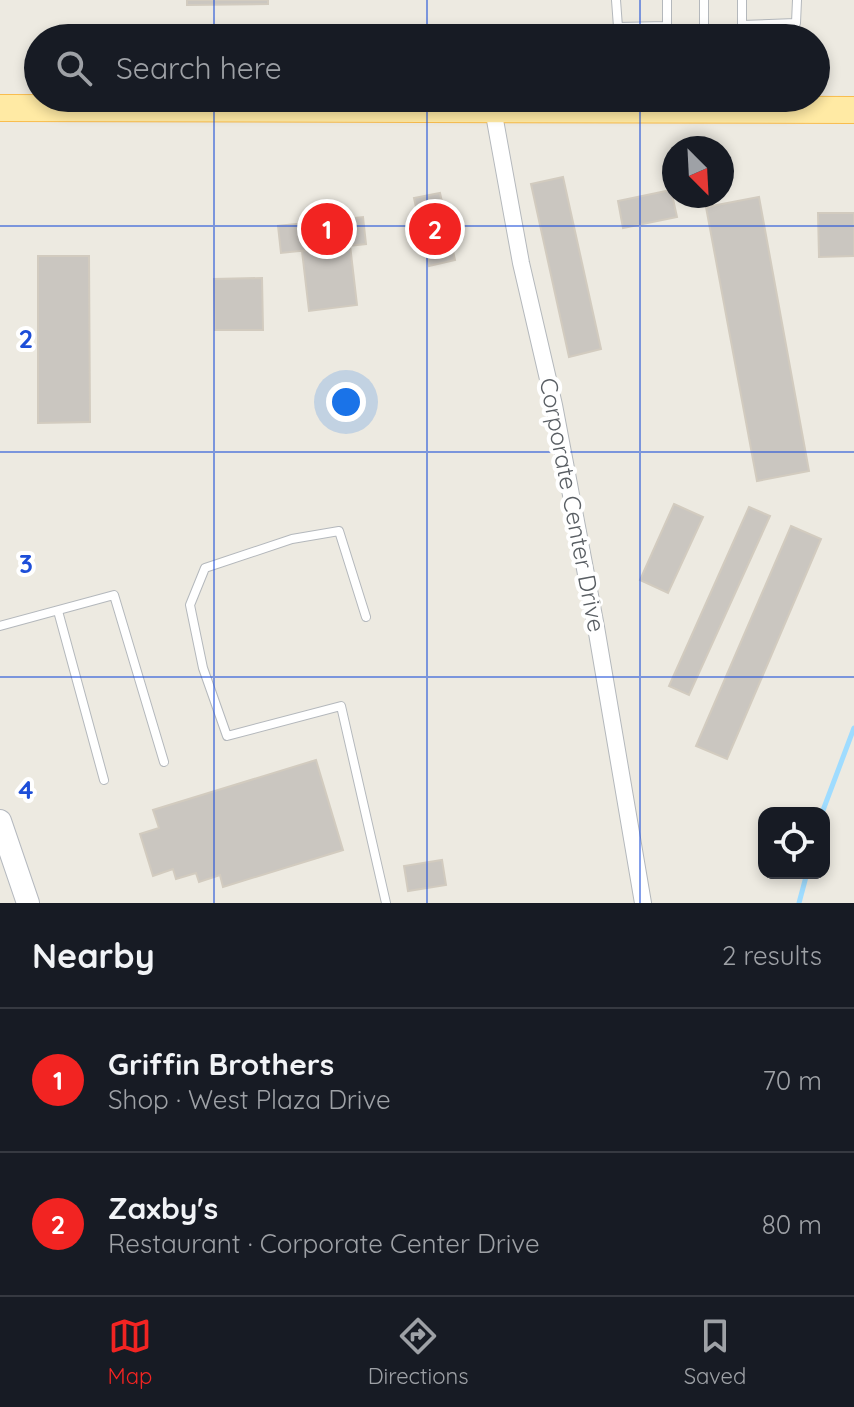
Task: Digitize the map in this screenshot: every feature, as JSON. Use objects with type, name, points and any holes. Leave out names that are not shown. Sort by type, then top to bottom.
[{"type":"main road","points":[[0,108],[24,108]]},
{"type":"main road","points":[[830,109],[854,110]]},
{"type":"street","name":"Corporate Center Drive","points":[[494,112],[521,263],[554,405],[596,627],[643,903]]},
{"type":"street","points":[[0,821],[28,903]]},
{"type":"lane","points":[[616,0],[618,24]]},
{"type":"lane","points":[[667,0],[667,24]]},
{"type":"lane","points":[[704,0],[704,24]]},
{"type":"lane","points":[[742,0],[742,24]]},
{"type":"lane","points":[[769,24],[796,23],[797,0]]},
{"type":"lane","points":[[366,617],[339,531],[292,539],[205,568],[190,605],[203,668],[227,736],[341,706],[386,903]]},
{"type":"lane","points":[[0,626],[114,595],[164,762]]},
{"type":"lane","points":[[58,611],[104,780]]},
{"type":"building","points":[[187,0],[268,0],[268,4],[187,5]]},
{"type":"building","points":[[563,177],[601,349],[569,357],[531,184]]},
{"type":"building","points":[[662,192],[662,208],[675,208],[677,217],[623,228],[618,201]]},
{"type":"building","points":[[440,193],[455,260],[429,266],[414,198]]},
{"type":"building","points":[[759,197],[809,471],[757,481],[706,208],[734,208],[734,202]]},
{"type":"building","points":[[818,213],[854,213],[854,256],[819,257]]},
{"type":"building","points":[[363,217],[366,244],[281,253],[278,226]]},
{"type":"building","points":[[350,245],[357,305],[309,311],[302,251]]},
{"type":"building","points":[[38,256],[89,256],[90,422],[38,423]]},
{"type":"building","points":[[262,278],[263,330],[215,330],[214,279]]},
{"type":"building","points":[[674,504],[703,517],[668,593],[640,580]]},
{"type":"building","points":[[749,507],[770,516],[689,695],[669,686]]},
{"type":"building","points":[[791,526],[821,539],[727,759],[696,746]]},
{"type":"building","points":[[316,760],[343,850],[223,887],[220,875],[199,882],[196,873],[176,879],[173,869],[153,876],[140,834],[159,828],[153,810]]},
{"type":"building","points":[[442,860],[446,885],[408,891],[404,866]]},
{"type":"waterway","points":[[824,807],[854,728]]},
{"type":"waterway","points":[[799,903],[805,879]]},
{"type":"place","name":"Griffin Brothers","points":[[327,229]]},
{"type":"place","name":"Zaxby's","points":[[435,229]]}]
